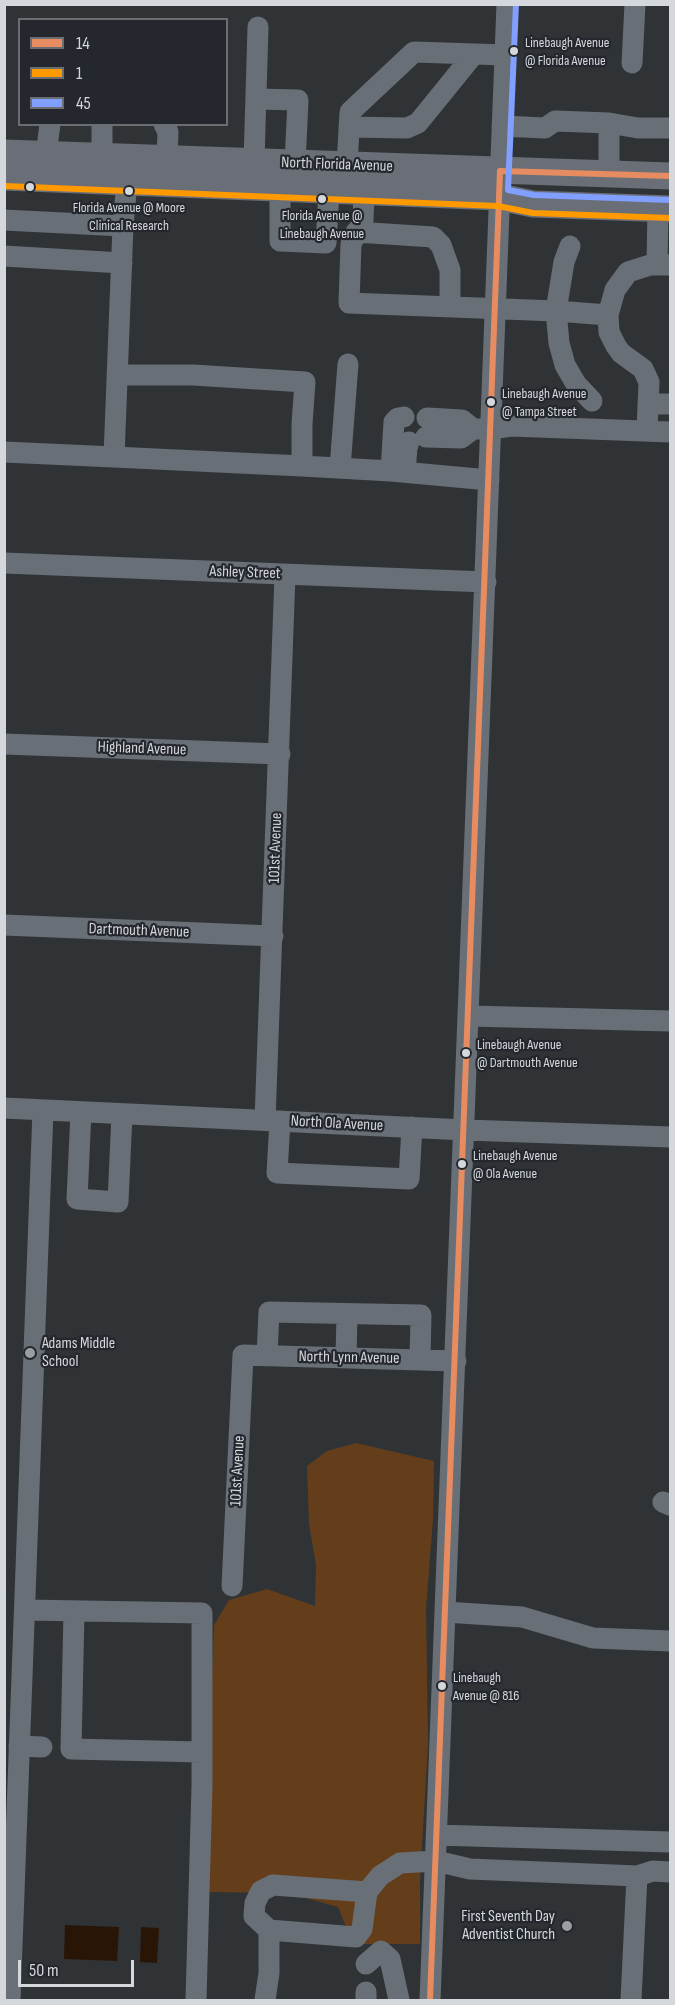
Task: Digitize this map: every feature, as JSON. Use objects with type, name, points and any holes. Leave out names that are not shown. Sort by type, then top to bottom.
[{"type":"main road","name":"North Florida Avenue","points":[[4,153],[102,157],[148,171],[280,188],[329,191],[364,192],[500,184],[609,174],[670,176]]},
{"type":"main road","name":"North Florida Avenue","points":[[4,177],[148,171],[254,162],[347,165],[500,184],[533,204],[664,209]]},
{"type":"street","points":[[430,2001],[486,582],[489,480],[482,429],[496,309],[507,4]]},
{"type":"street","points":[[633,63],[634,4]]},
{"type":"street","points":[[254,162],[258,27]]},
{"type":"street","points":[[347,165],[350,112],[414,52],[505,55]]},
{"type":"street","points":[[349,127],[407,128],[418,123],[474,54]]},
{"type":"street","points":[[256,99],[298,100],[295,164]]},
{"type":"street","points":[[502,126],[545,128],[555,121],[609,123],[638,128],[670,128]]},
{"type":"street","points":[[609,123],[609,174]]},
{"type":"street","points":[[46,154],[50,126]]},
{"type":"street","points":[[102,126],[102,157]]},
{"type":"street","points":[[114,457],[123,226],[168,132],[165,126]]},
{"type":"street","points":[[280,188],[280,241],[326,243],[354,238],[433,237],[441,245],[450,270],[450,307]]},
{"type":"street","points":[[326,243],[329,191]]},
{"type":"street","points":[[364,192],[363,221],[354,238],[350,303],[608,315]]},
{"type":"street","points":[[647,431],[649,382],[647,376],[643,369],[621,353],[616,346],[609,332],[608,315],[615,290],[623,277],[636,268],[664,265],[664,209]]},
{"type":"street","points":[[4,220],[123,226]]},
{"type":"street","points":[[570,246],[564,262],[556,311],[559,343],[565,365],[576,384],[592,401]]},
{"type":"street","points":[[4,256],[122,263]]},
{"type":"street","points":[[340,468],[348,364]]},
{"type":"street","points":[[118,375],[193,375],[305,382],[302,466]]},
{"type":"street","points":[[648,404],[670,404]]},
{"type":"street","points":[[398,472],[394,422],[404,417]]},
{"type":"street","points":[[398,472],[406,448],[421,432],[462,420],[482,429],[511,426],[670,432]]},
{"type":"street","points":[[4,452],[340,468],[489,480]]},
{"type":"street","name":"Ashley Street","points":[[4,563],[486,582]]},
{"type":"street","name":"101st Avenue","points":[[285,575],[273,936],[273,1121],[277,1173],[409,1179],[412,1127]]},
{"type":"street","name":"Highland Avenue","points":[[4,744],[279,754]]},
{"type":"street","name":"Dartmouth Avenue","points":[[4,925],[273,936]]},
{"type":"street","points":[[470,1016],[670,1021]]},
{"type":"street","name":"North Ola Avenue","points":[[4,1108],[465,1130],[670,1137]]},
{"type":"street","points":[[10,2001],[43,1110]]},
{"type":"street","points":[[81,1112],[77,1199],[118,1202],[122,1114]]},
{"type":"street","points":[[267,1356],[269,1312],[347,1314],[422,1316],[420,1360]]},
{"type":"street","points":[[346,1358],[347,1314]]},
{"type":"street","name":"101st Avenue","points":[[232,1586],[243,1355]]},
{"type":"street","name":"North Lynn Avenue","points":[[243,1355],[456,1361]]},
{"type":"street","points":[[25,1610],[202,1613],[196,2001]]},
{"type":"street","points":[[74,1611],[71,1749],[201,1752]]},
{"type":"street","points":[[445,1612],[522,1617],[593,1638],[670,1641]]},
{"type":"street","points":[[19,1746],[42,1747]]},
{"type":"street","points":[[437,1835],[670,1842]]},
{"type":"street","points":[[367,1892],[273,1885],[261,1891],[255,1902],[254,1916],[269,1930],[356,1938],[362,1929],[367,1892],[380,1876],[400,1863],[436,1862],[470,1869],[637,1876],[653,1871],[670,1872]]},
{"type":"street","points":[[631,2001],[637,1876]]},
{"type":"street","points":[[362,1929],[374,1958],[390,1959],[399,2001]]},
{"type":"street","points":[[265,2001],[269,1930]]},
{"type":"shaded area","points":[[356,1443],[434,1461],[433,1519],[426,1609],[428,1744],[420,1880],[420,1944],[353,1944],[338,1907],[288,1893],[208,1892],[214,1625],[229,1600],[267,1589],[315,1606],[316,1565],[309,1524],[307,1466],[327,1451]]},
{"type":"shaded area","points":[[65,1925],[119,1927],[117,1961],[64,1959]]},
{"type":"shaded area","points":[[141,1927],[159,1928],[157,1963],[140,1962]]},
{"type":"transit line","name":"45","points":[[516,4],[508,190],[534,195],[670,200]]},
{"type":"transit line","name":"14","points":[[430,2000],[500,171],[670,176]]},
{"type":"transit line","name":"1","points":[[4,186],[498,206],[533,213],[670,218]]},
{"type":"place","name":"Linebaugh Avenue @ Florida Avenue","points":[[514,51]]},
{"type":"place","name":"Florida Avenue @ Moore Clinical Research","points":[[129,191]]},
{"type":"place","name":"Florida Avenue @ Linebaugh Avenue","points":[[322,199]]},
{"type":"place","name":"Linebaugh Avenue @ Tampa Street","points":[[491,402]]},
{"type":"place","name":"Linebaugh Avenue @ Dartmouth Avenue","points":[[466,1053]]},
{"type":"place","name":"Linebaugh Avenue @ Ola Avenue","points":[[462,1164]]},
{"type":"place","name":"Adams Middle School","points":[[30,1353]]},
{"type":"place","name":"Linebaugh Avenue @ 816","points":[[442,1686]]},
{"type":"place","name":"First Seventh Day Adventist Church","points":[[567,1926]]}]
